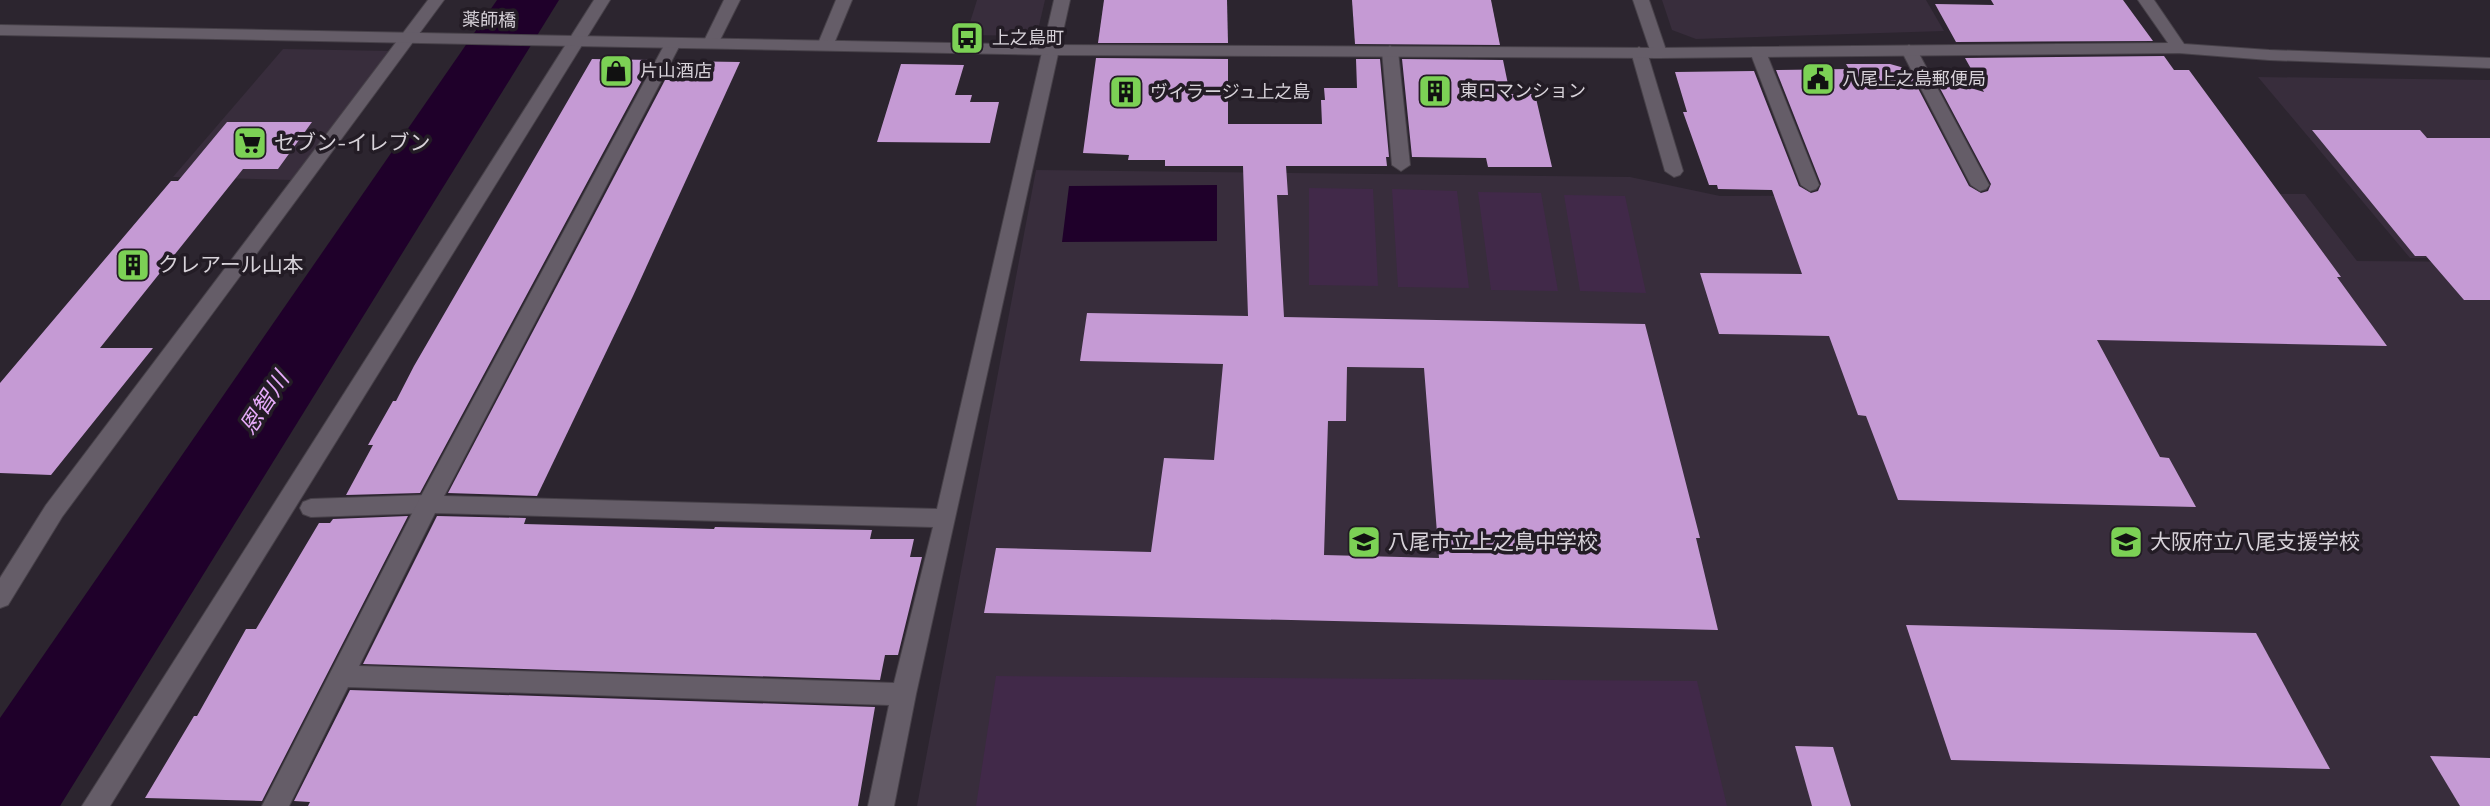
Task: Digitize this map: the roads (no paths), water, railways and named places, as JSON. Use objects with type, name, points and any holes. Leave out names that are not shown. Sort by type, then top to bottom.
[{"type":"street","points":[[0,598],[54,511],[413,38],[436,0]]},
{"type":"street","points":[[95,806],[567,41],[602,0]]},
{"type":"street","points":[[711,43],[732,0]]},
{"type":"street","points":[[825,46],[844,0]]},
{"type":"street","points":[[881,806],[1062,0]]},
{"type":"street","points":[[1641,0],[1659,53]]},
{"type":"street","points":[[2146,0],[2179,48]]},
{"type":"street","name":"薬師橋","points":[[0,30],[1051,50],[1659,53],[2179,48],[2269,55],[2490,63]]},
{"type":"street","points":[[275,806],[428,504],[673,43]]},
{"type":"street","points":[[1909,50],[1980,185]]},
{"type":"street","points":[[1390,51],[1401,165]]},
{"type":"street","points":[[1639,52],[1674,171]]},
{"type":"street","points":[[1758,52],[1810,185]]},
{"type":"street","points":[[311,508],[428,504],[946,518]]},
{"type":"street","points":[[341,676],[904,694]]},
{"type":"waterway","name":"恩智川","points":[[1,806],[528,0]]},
{"type":"place","name":"上之島町","points":[[967,38]]},
{"type":"place","name":"片山酒店","points":[[616,71]]},
{"type":"place","name":"八尾上之島郵便局","points":[[1818,79]]},
{"type":"place","name":"東口マンション","points":[[1435,91]]},
{"type":"place","name":"ヴィラージュ上之島","points":[[1126,92]]},
{"type":"place","name":"セブン-イレブン","points":[[250,143]]},
{"type":"place","name":"クレアール山本","points":[[133,265]]},
{"type":"place","name":"八尾市立上之島中学校","points":[[1364,542]]},
{"type":"place","name":"大阪府立八尾支援学校","points":[[2126,542]]}]
